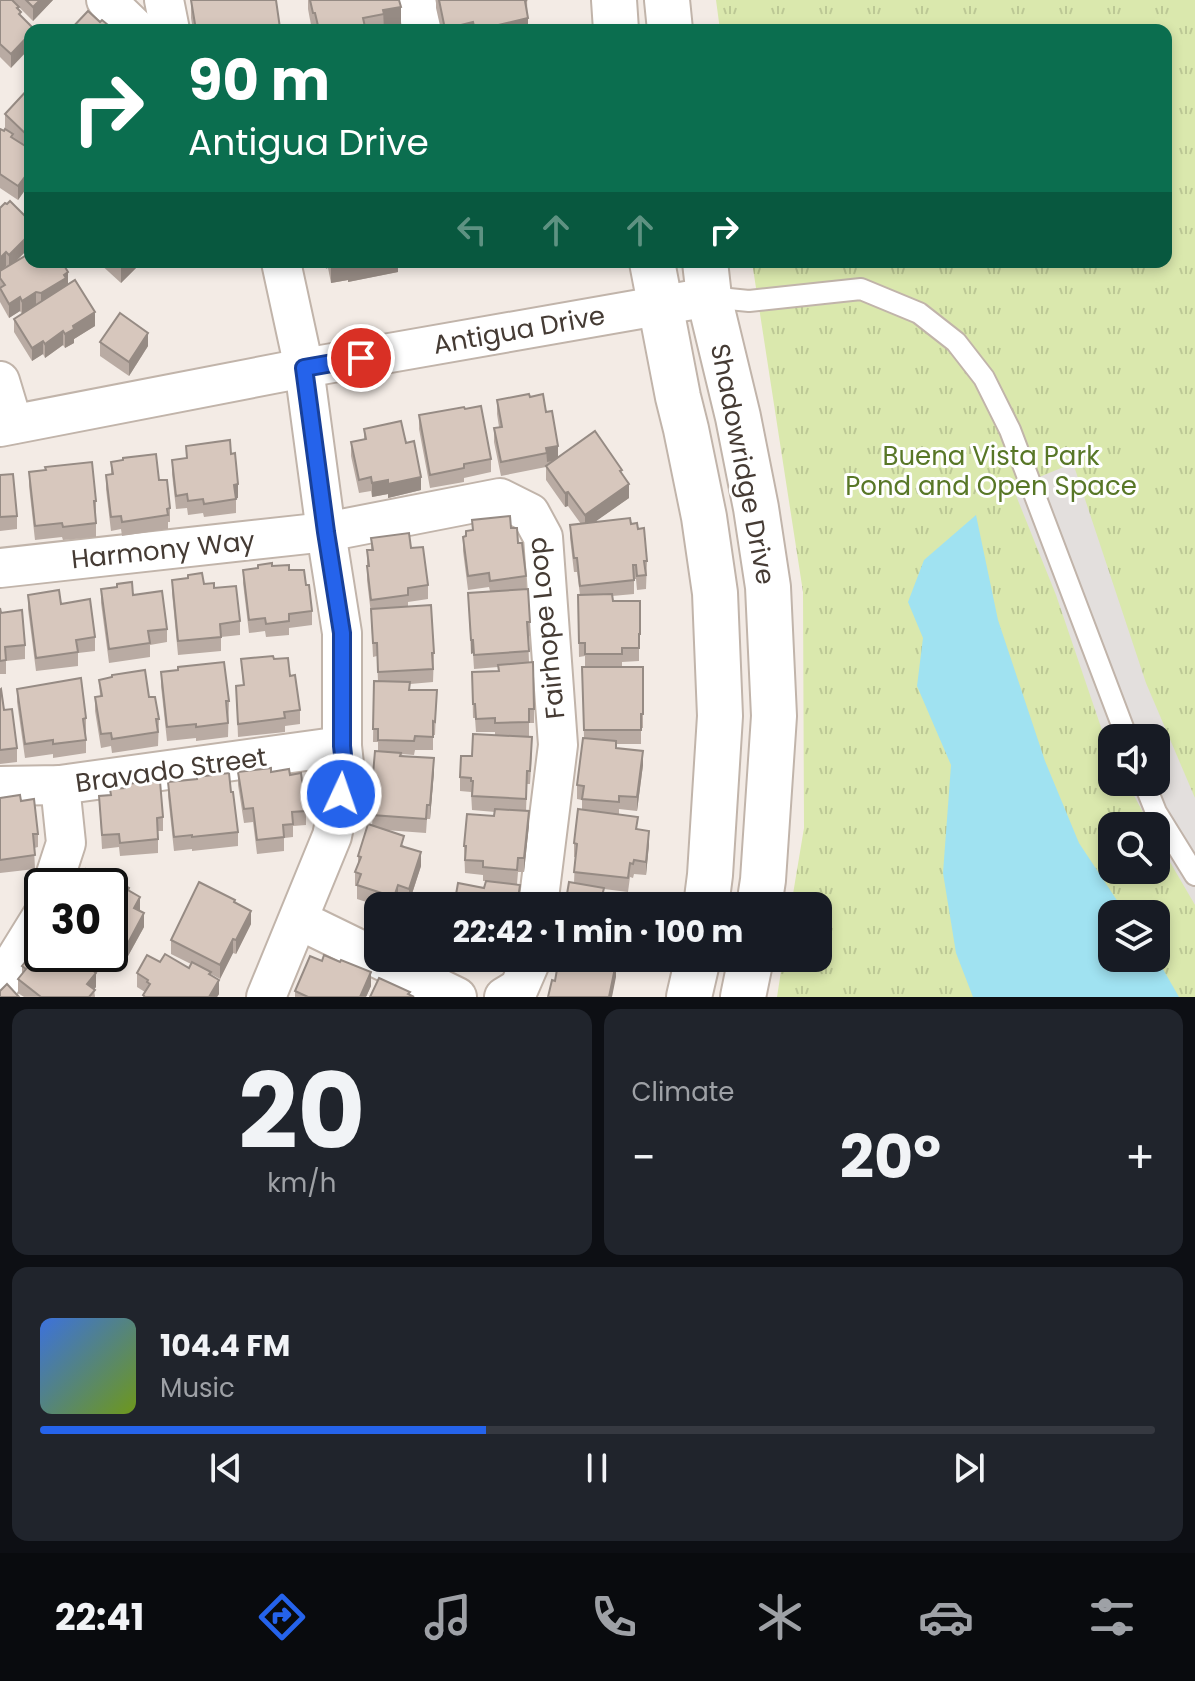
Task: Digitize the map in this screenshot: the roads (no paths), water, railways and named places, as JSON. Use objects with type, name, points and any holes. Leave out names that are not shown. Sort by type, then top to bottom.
[{"type":"street","points":[[106,0],[131,24]]},
{"type":"street","points":[[164,0],[169,24]]},
{"type":"street","points":[[416,0],[421,24]]},
{"type":"street","points":[[614,0],[616,24]]},
{"type":"street","points":[[667,0],[669,24]]},
{"type":"street","points":[[266,997],[332,836],[345,773],[342,746],[342,633],[304,368],[282,268]]},
{"type":"street","name":"Shadowridge Drive","points":[[653,268],[704,517],[715,593],[720,716],[708,892]]},
{"type":"street","name":"Antigua Drive","points":[[6,426],[304,368],[660,305],[707,280]]},
{"type":"street","name":"Shadowridge Drive","points":[[707,280],[738,417],[768,587],[774,716],[761,892]]},
{"type":"street","points":[[0,381],[6,426]]},
{"type":"street","name":"Fairhope Loop","points":[[326,532],[500,498],[530,513],[543,537],[558,745],[540,892]]},
{"type":"street","name":"Harmony Way","points":[[0,568],[326,532]]},
{"type":"street","name":"Bravado Street","points":[[0,786],[60,785],[342,746]]},
{"type":"street","points":[[58,868],[66,843],[60,785]]},
{"type":"street","points":[[299,920],[457,997]]},
{"type":"street","points":[[0,984],[24,945]]},
{"type":"street","points":[[504,997],[519,988],[526,972]]},
{"type":"street","points":[[689,997],[695,972]]},
{"type":"street","points":[[743,997],[748,972]]},
{"type":"lane","points":[[707,280],[749,301],[861,289],[919,313],[956,342],[984,378],[1010,430],[1122,724]]},
{"type":"lane","points":[[1150,796],[1156,812],[1195,875]]},
{"type":"water","points":[[976,515],[998,620],[1045,761],[1079,843],[1098,872],[1098,884],[1106,884],[1117,900],[1098,900],[1098,972],[1165,972],[1179,997],[973,997],[956,953],[943,873],[951,765],[917,686],[923,638],[908,602],[924,560]]},
{"type":"park label","name":"Buena Vista Park Pond and Open Space","points":[[991,471]]}]
